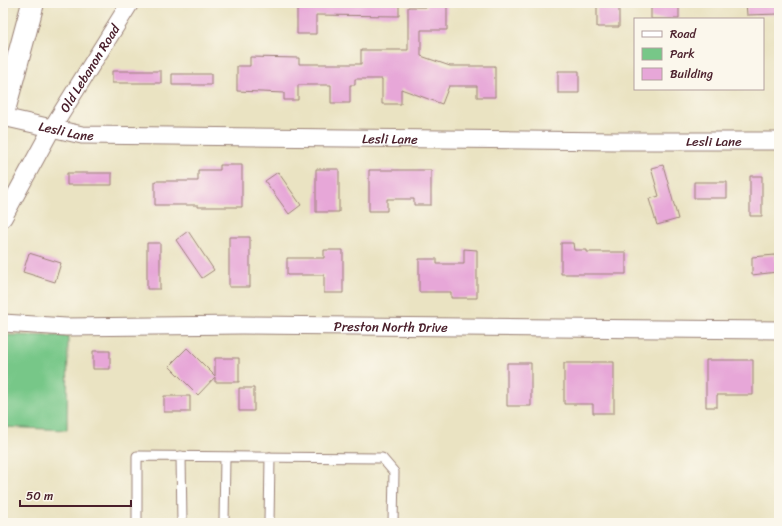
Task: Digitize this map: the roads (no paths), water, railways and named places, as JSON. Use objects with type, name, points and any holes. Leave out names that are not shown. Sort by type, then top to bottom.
[{"type":"main road","points":[[3,115],[33,3]]},
{"type":"street","name":"Old Lebanon Road","points":[[3,218],[52,128],[130,3]]},
{"type":"street","name":"Lesli Lane","points":[[3,115],[82,135],[616,141],[779,141]]},
{"type":"street","name":"Preston North Drive","points":[[3,323],[66,327],[250,325],[779,330]]},
{"type":"lane","points":[[137,523],[137,456],[382,458],[394,472],[393,523]]},
{"type":"lane","points":[[181,456],[182,523]]},
{"type":"lane","points":[[224,523],[225,457]]},
{"type":"lane","points":[[269,523],[270,457]]}]
